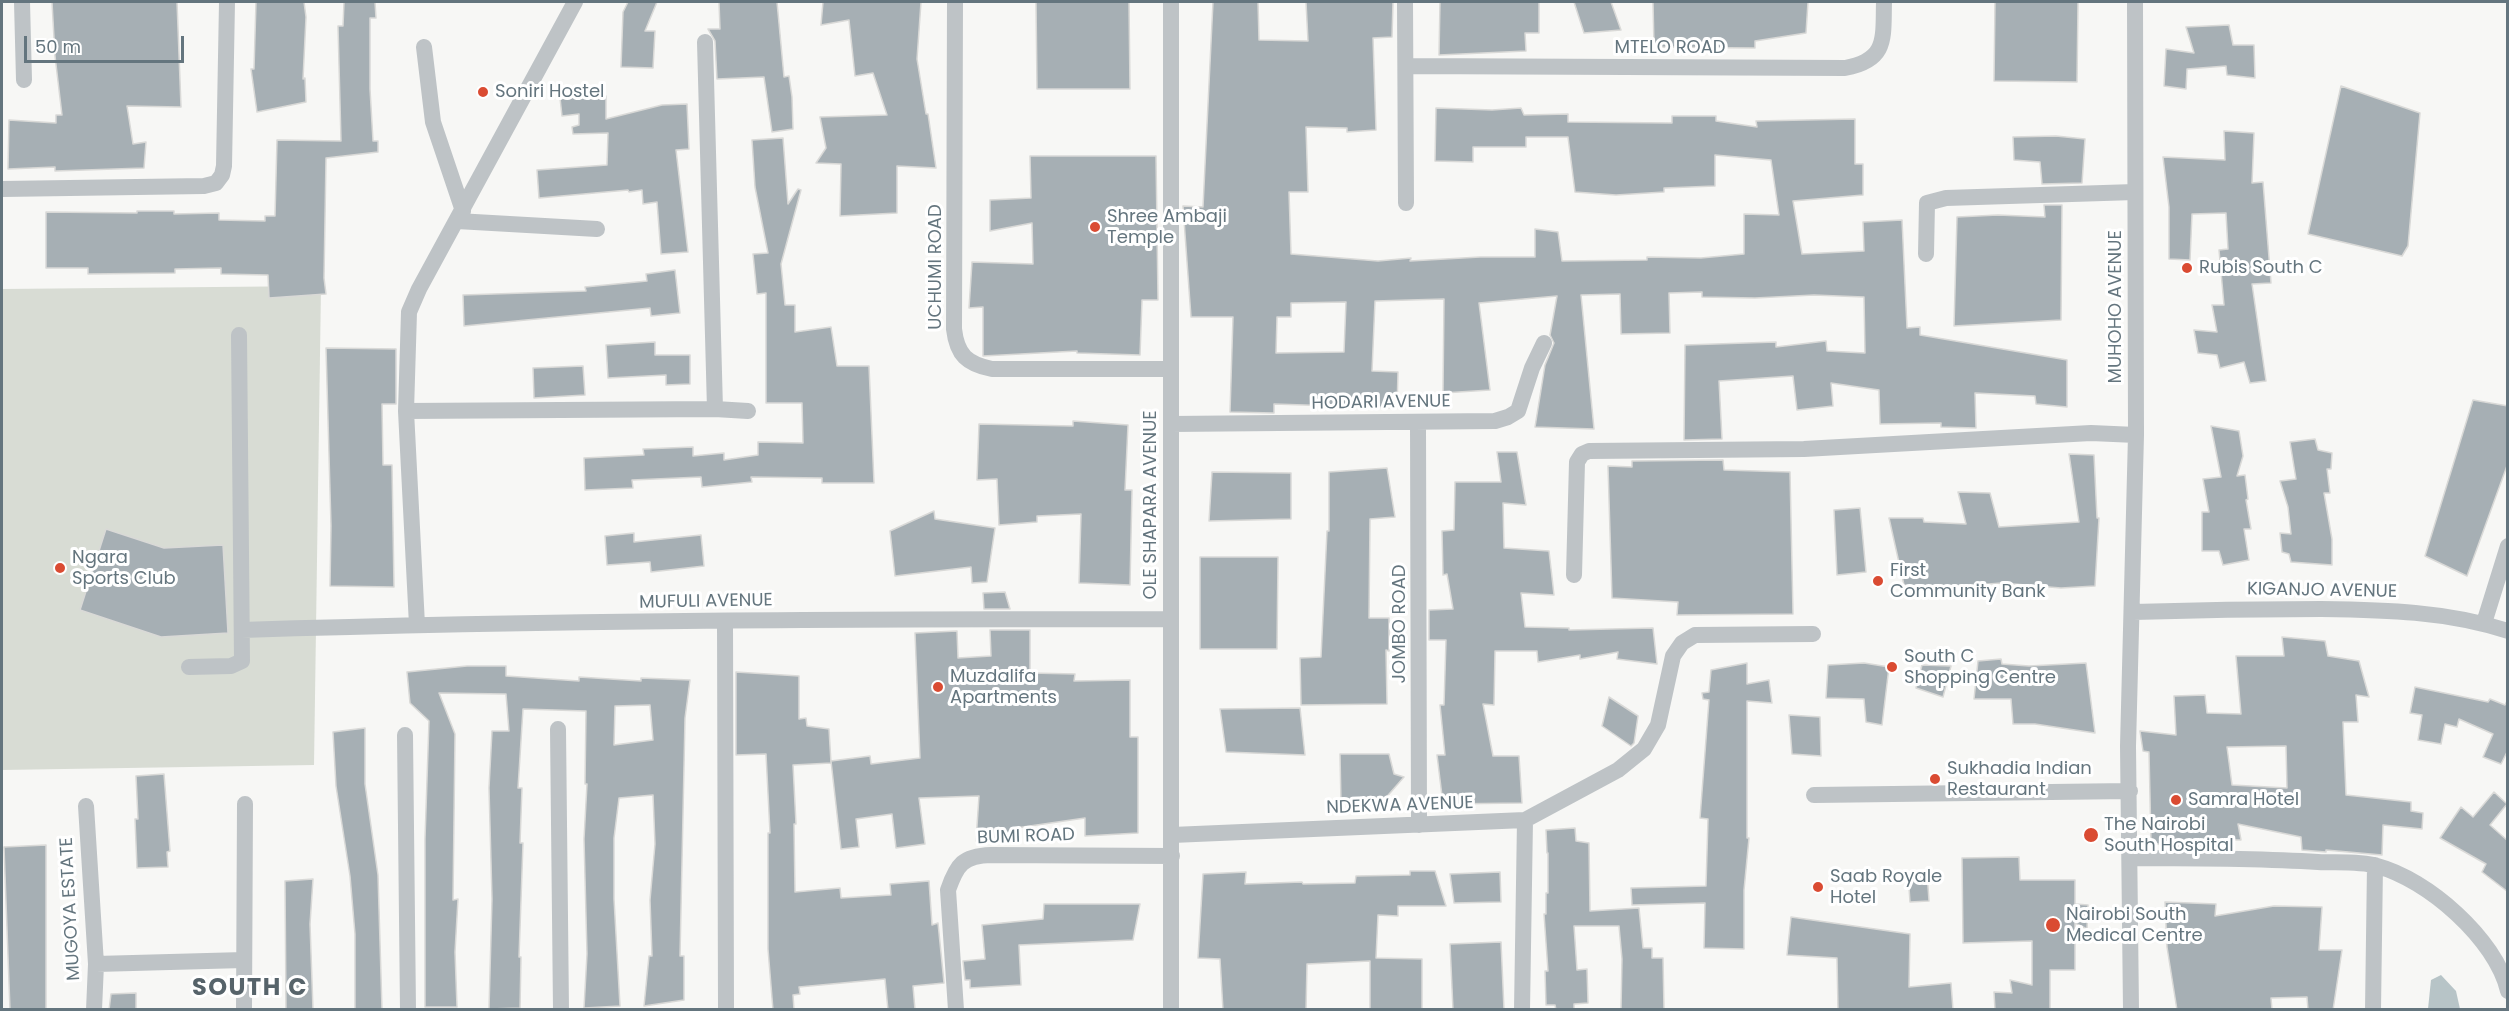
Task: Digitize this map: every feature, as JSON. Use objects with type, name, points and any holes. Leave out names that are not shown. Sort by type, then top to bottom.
[{"type":"street","points":[[22,2],[24,80]]},
{"type":"street","points":[[2,189],[204,186],[216,183],[222,175],[224,166],[227,2]]},
{"type":"street","points":[[417,626],[406,411],[409,312],[419,289],[574,2]]},
{"type":"street","name":"UCHUMI ROAD","points":[[955,2],[954,329],[956,345],[964,357],[977,366],[992,369],[1171,369]]},
{"type":"street","name":"OLE SHAPARA AVENUE","points":[[1171,2],[1172,1010]]},
{"type":"street","points":[[1405,2],[1406,203]]},
{"type":"street","name":"MTELO ROAD","points":[[1406,66],[1845,68],[1861,65],[1875,54],[1883,39],[1884,2]]},
{"type":"street","name":"MUHOHO AVENUE","points":[[2131,1010],[2128,746],[2136,435],[2135,2]]},
{"type":"street","points":[[705,42],[715,409]]},
{"type":"street","points":[[424,47],[425,69],[434,122],[460,216]]},
{"type":"street","points":[[1926,254],[1927,204],[1946,198],[2135,192]]},
{"type":"street","points":[[460,216],[597,230]]},
{"type":"street","points":[[189,667],[237,664],[242,660],[239,335]]},
{"type":"street","name":"HODARI AVENUE","points":[[1171,424],[1495,421],[1518,411],[1532,368],[1544,343]]},
{"type":"street","points":[[406,411],[715,409],[748,411]]},
{"type":"street","name":"JOMBO ROAD","points":[[1418,423],[1419,825]]},
{"type":"street","points":[[1574,575],[1577,462],[1581,454],[1589,451],[1783,450],[2091,433],[2136,435]]},
{"type":"street","points":[[2484,623],[2508,546]]},
{"type":"street","name":"KIGANJO AVENUE","points":[[2133,612],[2365,609],[2444,615],[2484,623],[2508,631]]},
{"type":"street","name":"MUFULI AVENUE","points":[[242,630],[725,621],[1170,619]]},
{"type":"street","points":[[725,621],[726,1010]]},
{"type":"street","name":"NDEKWA AVENUE","points":[[1172,835],[1525,820],[1618,770],[1644,748],[1658,725],[1673,656],[1682,643],[1695,635],[1813,634]]},
{"type":"street","points":[[558,729],[561,1010]]},
{"type":"street","points":[[405,735],[408,1010]]},
{"type":"street","points":[[1814,795],[2130,791]]},
{"type":"street","points":[[244,1010],[245,804]]},
{"type":"street","name":"MUGOYA ESTATE","points":[[86,807],[96,964],[94,1010]]},
{"type":"street","points":[[1522,1010],[1525,820]]},
{"type":"street","name":"BUMI ROAD","points":[[956,1010],[948,890],[954,873],[965,859],[991,855],[1172,856]]},
{"type":"street","points":[[2130,858],[2231,858],[2375,865],[2402,874],[2445,903],[2470,927],[2497,965],[2508,991]]},
{"type":"street","points":[[2373,1010],[2375,865]]},
{"type":"street","points":[[96,964],[244,960]]},
{"type":"shaded area","points":[[321,286],[314,765],[2,770],[2,289]]},
{"type":"shaded area","points":[[2441,975],[2456,991],[2460,1009],[2428,1009],[2431,980]]},
{"type":"building","points":[[52,2],[177,2],[181,107],[127,106],[133,144],[146,142],[144,168],[55,171],[55,167],[8,169],[9,120],[56,123],[56,115],[62,115]]},
{"type":"building","points":[[256,2],[304,2],[306,17],[303,79],[305,78],[306,102],[257,112],[251,69],[254,69]]},
{"type":"building","points":[[344,2],[375,2],[376,18],[370,18],[370,89],[373,141],[378,141],[378,152],[326,158],[324,278],[326,294],[269,298],[268,275],[221,274],[221,268],[175,269],[175,273],[88,274],[88,268],[46,268],[46,212],[174,211],[174,214],[219,213],[219,220],[265,221],[265,216],[275,216],[277,140],[341,141],[338,26],[343,26]]},
{"type":"building","points":[[628,2],[657,2],[645,31],[655,31],[653,68],[621,67],[623,12]]},
{"type":"building","points":[[719,2],[777,2],[784,77],[789,76],[792,97],[793,129],[772,132],[764,77],[717,79],[715,41],[708,29],[720,29]]},
{"type":"building","points":[[823,2],[921,2],[917,59],[936,168],[897,166],[897,213],[840,216],[841,164],[816,163],[826,148],[820,117],[887,115],[873,73],[855,76],[849,20],[821,25]]},
{"type":"building","points":[[1036,2],[1129,2],[1130,89],[1037,89]]},
{"type":"building","points":[[1213,2],[1258,2],[1259,40],[1308,41],[1306,2],[1393,2],[1392,37],[1373,38],[1376,130],[1347,132],[1347,128],[1306,127],[1308,192],[1289,192],[1291,254],[1378,261],[1411,258],[1410,261],[1535,257],[1535,229],[1558,232],[1562,261],[1647,260],[1647,257],[1701,258],[1744,254],[1744,214],[1779,215],[1771,160],[1715,155],[1715,186],[1664,188],[1664,192],[1616,195],[1575,192],[1568,137],[1526,137],[1526,147],[1473,147],[1473,162],[1435,161],[1436,108],[1492,110],[1521,108],[1524,115],[1568,114],[1568,122],[1672,123],[1672,116],[1716,116],[1716,121],[1757,127],[1756,121],[1855,119],[1855,164],[1863,164],[1863,195],[1793,201],[1802,254],[1864,251],[1863,222],[1902,220],[1907,328],[1920,327],[1920,335],[2067,360],[2067,407],[2036,404],[2035,396],[1975,393],[1976,428],[1941,427],[1941,423],[1880,424],[1879,390],[1831,383],[1833,406],[1797,410],[1793,376],[1719,381],[1722,439],[1684,440],[1685,345],[1776,342],[1776,347],[1826,341],[1827,351],[1865,353],[1864,297],[1814,295],[1755,298],[1702,297],[1702,292],[1669,293],[1670,333],[1621,334],[1620,294],[1581,295],[1594,429],[1535,427],[1545,365],[1554,343],[1550,335],[1557,296],[1479,303],[1490,390],[1443,393],[1444,299],[1375,301],[1372,371],[1398,372],[1397,408],[1274,404],[1274,413],[1230,412],[1233,317],[1191,317],[1183,206],[1203,207]],"holes":[[[1346,302],[1344,352],[1276,353],[1277,317],[1291,317],[1291,303]]]},
{"type":"building","points":[[1440,2],[1539,2],[1539,33],[1525,33],[1526,51],[1439,55]]},
{"type":"building","points":[[1574,2],[1611,2],[1621,30],[1584,33]]},
{"type":"building","points":[[1653,2],[1808,2],[1806,33],[1755,41],[1755,48],[1654,47]]},
{"type":"building","points":[[1995,2],[2078,2],[2077,82],[1994,81]]},
{"type":"building","points":[[2229,25],[2233,45],[2254,45],[2255,78],[2227,75],[2226,66],[2187,69],[2186,89],[2164,86],[2166,49],[2194,53],[2186,27]]},
{"type":"building","points":[[2341,86],[2420,113],[2408,246],[2402,256],[2308,234]]},
{"type":"building","points":[[606,96],[606,119],[662,105],[687,104],[689,149],[676,150],[688,252],[661,254],[657,202],[643,204],[642,190],[539,198],[537,170],[607,165],[608,133],[573,134],[572,127],[579,125],[579,114],[562,116],[560,98]]},
{"type":"building","points":[[2224,131],[2254,133],[2252,183],[2263,182],[2271,283],[2252,284],[2266,381],[2250,383],[2244,362],[2220,368],[2217,355],[2198,353],[2194,330],[2217,332],[2212,305],[2224,305],[2219,250],[2228,249],[2226,213],[2192,214],[2190,260],[2169,259],[2169,207],[2163,157],[2225,160]]},
{"type":"building","points":[[2056,136],[2085,139],[2082,183],[2042,184],[2040,162],[2014,160],[2013,137]]},
{"type":"building","points":[[783,138],[788,204],[798,189],[801,190],[781,264],[785,305],[795,305],[795,332],[831,327],[837,366],[869,366],[874,483],[822,483],[822,478],[751,477],[752,482],[702,487],[701,477],[632,480],[633,488],[585,490],[584,458],[644,455],[643,449],[693,447],[693,456],[724,453],[724,460],[758,455],[758,442],[803,443],[802,403],[766,403],[766,293],[757,294],[753,254],[768,253],[755,187],[752,140]]},
{"type":"building","points":[[1030,156],[1156,156],[1158,300],[1142,300],[1140,355],[1077,353],[1077,351],[983,356],[983,307],[969,308],[972,262],[1033,264],[1032,223],[990,231],[990,200],[1031,198]]},
{"type":"building","points":[[2044,205],[2062,205],[2061,320],[1954,326],[1957,217],[1998,215],[2045,217]]},
{"type":"building","points":[[675,270],[680,313],[651,316],[650,308],[464,326],[463,295],[586,291],[585,287],[647,281],[646,274]]},
{"type":"building","points":[[655,342],[655,355],[690,355],[690,384],[666,385],[666,375],[608,378],[606,345]]},
{"type":"building","points":[[326,348],[396,349],[396,404],[382,404],[383,465],[392,465],[394,587],[330,586],[331,526]]},
{"type":"building","points":[[583,366],[585,395],[534,398],[533,368]]},
{"type":"building","points":[[2473,400],[2508,406],[2508,463],[2467,576],[2425,556]]},
{"type":"building","points":[[1073,421],[1128,425],[1125,490],[1132,490],[1130,585],[1079,583],[1081,514],[1037,516],[1037,522],[999,525],[997,479],[977,480],[979,424],[1073,426]]},
{"type":"building","points":[[2211,426],[2239,431],[2243,456],[2237,476],[2245,475],[2251,529],[2244,529],[2249,560],[2223,565],[2219,551],[2202,551],[2202,512],[2209,512],[2203,479],[2221,477]]},
{"type":"building","points":[[2315,439],[2318,450],[2332,453],[2331,469],[2327,469],[2330,493],[2324,493],[2332,539],[2332,565],[2291,562],[2289,554],[2282,552],[2280,533],[2291,534],[2288,507],[2280,481],[2296,479],[2290,442]]},
{"type":"building","points":[[1497,452],[1517,452],[1526,505],[1503,503],[1504,548],[1549,551],[1554,595],[1521,593],[1525,627],[1569,628],[1569,630],[1653,628],[1657,664],[1617,659],[1618,652],[1580,659],[1580,655],[1538,662],[1537,651],[1495,651],[1494,705],[1483,704],[1493,756],[1519,756],[1522,803],[1443,804],[1437,755],[1445,755],[1440,705],[1444,705],[1446,640],[1429,640],[1429,610],[1453,609],[1447,574],[1443,575],[1442,531],[1454,530],[1455,482],[1501,482]]},
{"type":"building","points":[[2069,454],[2094,455],[2097,518],[2099,518],[2095,586],[2061,588],[2002,583],[1934,588],[1904,585],[1889,518],[1923,518],[1924,522],[1966,524],[1958,492],[1990,493],[1999,527],[2079,522]]},
{"type":"building","points":[[1723,460],[1724,470],[1790,472],[1793,614],[1677,615],[1678,602],[1612,598],[1608,466],[1632,467],[1632,461]]},
{"type":"building","points":[[1387,468],[1395,517],[1370,519],[1369,618],[1389,618],[1389,651],[1386,650],[1387,704],[1301,705],[1300,658],[1321,657],[1327,531],[1329,531],[1329,472]]},
{"type":"building","points":[[1212,472],[1291,473],[1291,519],[1209,521]]},
{"type":"building","points":[[1860,508],[1866,572],[1837,575],[1834,510]]},
{"type":"building","points":[[934,511],[935,519],[995,528],[987,582],[972,583],[971,567],[895,576],[890,531]]},
{"type":"building","points":[[106,529],[164,548],[223,545],[228,633],[161,637],[80,610]]},
{"type":"building","points":[[634,533],[634,542],[701,535],[704,566],[651,572],[650,562],[607,565],[605,536]]},
{"type":"building","points":[[1200,557],[1278,557],[1277,649],[1200,649]]},
{"type":"building","points":[[1005,592],[1010,609],[984,609],[983,593]]},
{"type":"building","points":[[990,630],[1030,630],[1030,673],[1075,674],[1074,681],[1130,680],[1130,737],[1138,737],[1138,833],[1085,836],[1085,818],[1016,828],[1016,838],[976,841],[979,796],[919,798],[925,844],[896,848],[892,814],[856,819],[859,847],[841,849],[831,761],[870,756],[871,764],[920,758],[915,633],[957,631],[958,658],[991,656]]},
{"type":"building","points":[[2282,637],[2325,641],[2328,656],[2359,661],[2369,697],[2356,695],[2358,722],[2343,722],[2346,795],[2411,802],[2411,811],[2423,813],[2422,829],[2383,825],[2382,855],[2302,850],[2301,837],[2238,824],[2241,840],[2204,839],[2207,847],[2181,844],[2181,848],[2171,848],[2151,842],[2149,752],[2143,751],[2140,731],[2176,735],[2174,696],[2205,695],[2207,713],[2241,714],[2236,656],[2284,656]],"holes":[[[2286,746],[2287,788],[2232,785],[2227,747]]]},
{"type":"building","points":[[2001,659],[2002,664],[2029,666],[2086,663],[2095,733],[2035,724],[2013,724],[2011,699],[1974,699],[1978,661]]},
{"type":"building","points":[[1747,663],[1747,684],[1769,680],[1772,703],[1747,701],[1747,838],[1749,838],[1744,890],[1744,949],[1704,948],[1705,903],[1632,905],[1631,888],[1706,886],[1708,819],[1700,818],[1709,700],[1703,699],[1702,693],[1709,692],[1711,670]]},
{"type":"building","points":[[1864,663],[1889,667],[1882,725],[1866,722],[1864,699],[1826,698],[1828,665]]},
{"type":"building","points":[[1922,665],[1951,666],[1943,697],[1916,688]]},
{"type":"building","points":[[467,666],[506,666],[506,676],[579,681],[579,677],[641,681],[641,678],[690,680],[685,718],[680,956],[684,956],[684,1000],[644,1006],[649,956],[652,956],[650,900],[655,844],[653,795],[619,798],[614,838],[614,899],[620,1006],[584,1008],[587,954],[584,839],[587,784],[585,784],[586,711],[523,709],[518,788],[522,788],[520,843],[523,843],[519,957],[521,957],[520,1008],[489,1009],[492,899],[489,788],[492,731],[509,731],[506,694],[439,693],[455,734],[453,900],[458,899],[455,952],[457,1007],[425,1007],[425,839],[429,721],[410,703],[407,672]],"holes":[[[650,705],[653,740],[614,745],[615,706]]]},
{"type":"building","points":[[736,672],[799,676],[799,719],[806,718],[807,726],[829,729],[831,763],[793,765],[796,824],[794,824],[795,892],[840,888],[841,898],[891,895],[890,884],[929,881],[932,925],[938,923],[944,983],[913,986],[915,1010],[888,1010],[885,979],[799,987],[800,994],[793,995],[794,1010],[773,1010],[768,949],[768,833],[770,833],[766,754],[736,755]]},
{"type":"building","points":[[2415,687],[2488,702],[2490,699],[2505,705],[2508,699],[2508,750],[2501,764],[2483,757],[2493,734],[2459,719],[2457,727],[2445,724],[2441,744],[2418,740],[2422,715],[2410,713]]},
{"type":"building","points":[[1609,697],[1638,716],[1634,743],[1631,746],[1602,726]]},
{"type":"building","points":[[1300,708],[1305,755],[1226,752],[1220,709]]},
{"type":"building","points":[[1789,715],[1820,717],[1821,756],[1792,754]]},
{"type":"building","points":[[365,728],[365,784],[378,875],[382,1010],[355,1010],[355,934],[350,876],[336,786],[333,732]]},
{"type":"building","points":[[1340,754],[1389,754],[1394,774],[1404,777],[1383,801],[1341,804]]},
{"type":"building","points":[[164,774],[170,851],[167,852],[168,867],[137,868],[136,776]]},
{"type":"building","points":[[2494,792],[2507,804],[2490,825],[2508,841],[2508,892],[2482,872],[2486,864],[2440,838],[2461,807],[2473,817]]},
{"type":"building","points":[[1575,828],[1576,841],[1589,843],[1590,911],[1639,908],[1643,948],[1652,948],[1652,958],[1663,958],[1664,1010],[1621,1010],[1622,959],[1619,926],[1574,926],[1577,970],[1587,969],[1588,1003],[1574,1004],[1574,1010],[1556,1010],[1555,1005],[1546,1005],[1545,971],[1548,971],[1544,914],[1546,914],[1546,893],[1548,893],[1548,853],[1546,830]]},
{"type":"building","points":[[46,845],[46,1010],[10,1010],[4,847]]},
{"type":"building","points":[[2019,857],[2020,880],[2075,880],[2075,904],[2088,905],[2087,929],[2075,923],[2075,970],[2050,970],[2050,1010],[1995,1010],[1994,992],[2012,993],[2010,980],[2032,985],[2032,941],[1963,943],[1962,858]]},
{"type":"building","points":[[1410,871],[1435,871],[1446,906],[1398,906],[1398,916],[1378,915],[1376,958],[1422,959],[1422,1010],[1370,1010],[1370,961],[1307,964],[1306,1010],[1223,1010],[1220,959],[1198,958],[1203,874],[1246,872],[1245,884],[1302,882],[1303,884],[1355,883],[1356,876],[1410,875]]},
{"type":"building","points":[[1500,872],[1501,902],[1454,903],[1450,874]]},
{"type":"building","points":[[1927,872],[1929,901],[1910,902],[1908,873]]},
{"type":"building","points":[[313,879],[310,924],[313,1010],[286,1010],[285,881]]},
{"type":"building","points":[[2165,902],[2216,904],[2215,916],[2274,906],[2322,907],[2319,950],[2342,950],[2333,1010],[2308,1010],[2307,997],[2271,998],[2272,1010],[2177,1010],[2167,947]]},
{"type":"building","points":[[1044,904],[1140,904],[1133,940],[1019,945],[1021,985],[970,988],[970,980],[965,980],[963,961],[985,959],[982,925],[1043,919]]},
{"type":"building","points":[[1791,917],[1910,934],[1909,987],[1951,983],[1953,1010],[1838,1010],[1837,958],[1787,955]]},
{"type":"building","points":[[1501,942],[1504,1010],[1453,1010],[1450,944]]},
{"type":"building","points":[[136,993],[136,1010],[109,1010],[111,994]]},
{"type":"place","name":"Soniri Hostel","points":[[483,92]]},
{"type":"place","name":"Shree Ambaji Temple","points":[[1095,227]]},
{"type":"place","name":"Rubis South C","points":[[2187,268]]},
{"type":"place","name":"Ngara Sports Club","points":[[60,568]]},
{"type":"place","name":"First Community Bank","points":[[1878,581]]},
{"type":"place","name":"South C Shopping Centre","points":[[1892,667]]},
{"type":"place","name":"Muzdalifa Apartments","points":[[938,687]]},
{"type":"place","name":"Sukhadia Indian Restaurant","points":[[1935,779]]},
{"type":"place","name":"Samra Hotel","points":[[2176,800]]},
{"type":"place","name":"The Nairobi South Hospital","points":[[2091,835]]},
{"type":"place","name":"Saab Royale Hotel","points":[[1818,887]]},
{"type":"place","name":"Nairobi South Medical Centre","points":[[2053,925]]},
{"type":"district","name":"SOUTH C","points":[[250,989]]}]
